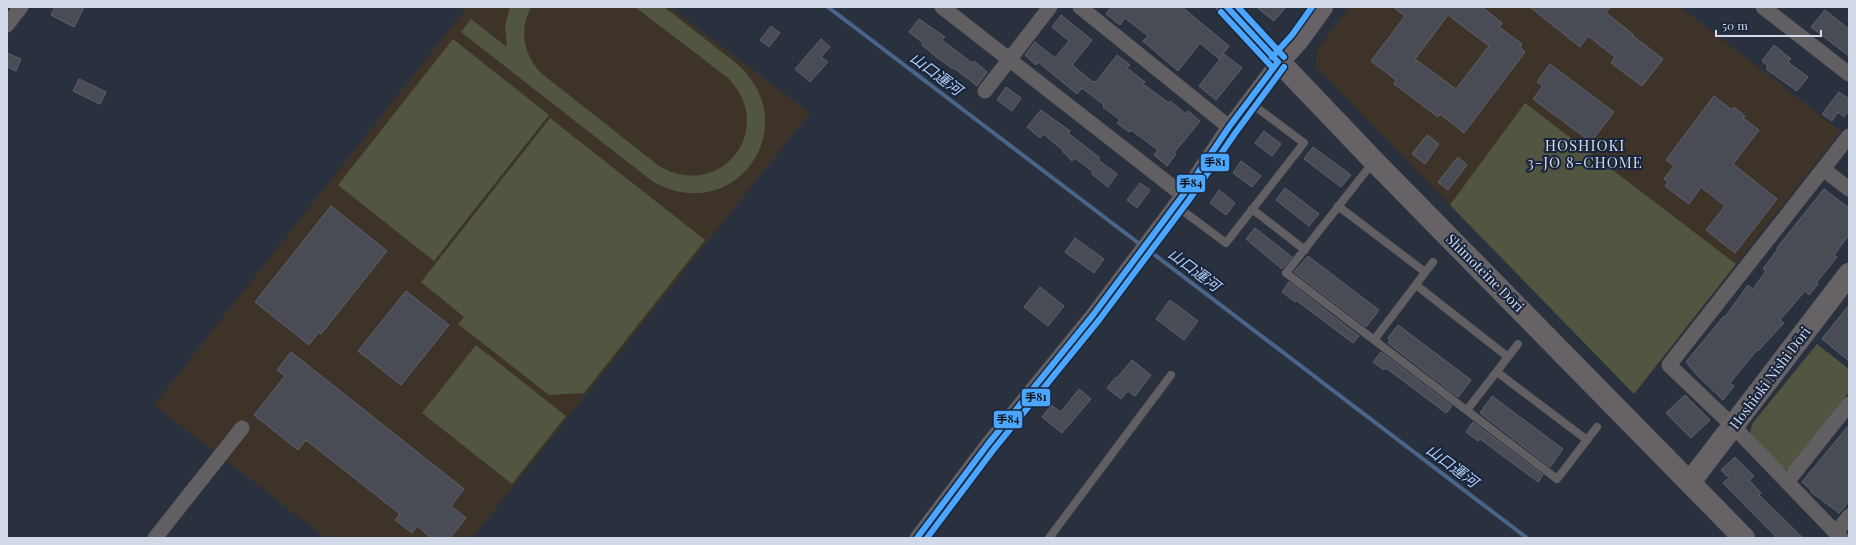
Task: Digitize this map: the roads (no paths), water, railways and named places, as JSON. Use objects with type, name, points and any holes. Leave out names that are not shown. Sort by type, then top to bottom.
[{"type":"street","points":[[7,25],[22,7]]},
{"type":"street","points":[[942,7],[1009,59],[1179,200]]},
{"type":"street","points":[[985,91],[1050,7]]},
{"type":"street","points":[[1080,7],[1229,127]]},
{"type":"street","name":"Shimoteine Dōri","points":[[1226,7],[1374,161],[1744,538]]},
{"type":"street","points":[[917,538],[988,444],[1093,315],[1179,200],[1248,101],[1278,62],[1298,40],[1322,7]]},
{"type":"street","points":[[1763,7],[1849,74]]},
{"type":"street","points":[[1849,136],[1669,365],[1733,426],[1838,535],[1849,516]]},
{"type":"street","points":[[1823,169],[1849,189]]},
{"type":"street","name":"Hoshioki Nishi Dōri","points":[[1690,482],[1849,274]]},
{"type":"street","points":[[1787,482],[1849,404]]},
{"type":"street","points":[[155,538],[242,428]]},
{"type":"lane","points":[[1179,200],[1226,243],[1304,143],[1248,101]]},
{"type":"lane","points":[[1374,161],[1286,273],[1557,479],[1597,427]]},
{"type":"lane","points":[[1338,206],[1425,272]]},
{"type":"lane","points":[[1252,209],[1305,250]]},
{"type":"lane","points":[[1374,340],[1433,262]]},
{"type":"lane","points":[[1416,285],[1508,357]]},
{"type":"lane","points":[[1467,410],[1518,344]]},
{"type":"lane","points":[[1497,372],[1587,440]]},
{"type":"lane","points":[[1049,538],[1171,375]]},
{"type":"waterway","name":"山口運河","points":[[828,7],[1141,245]]},
{"type":"waterway","name":"山口運河","points":[[1147,249],[1527,538]]},
{"type":"district","name":"HOSHIOKI 3-JO 8-CHOME","points":[[1585,154]]}]
